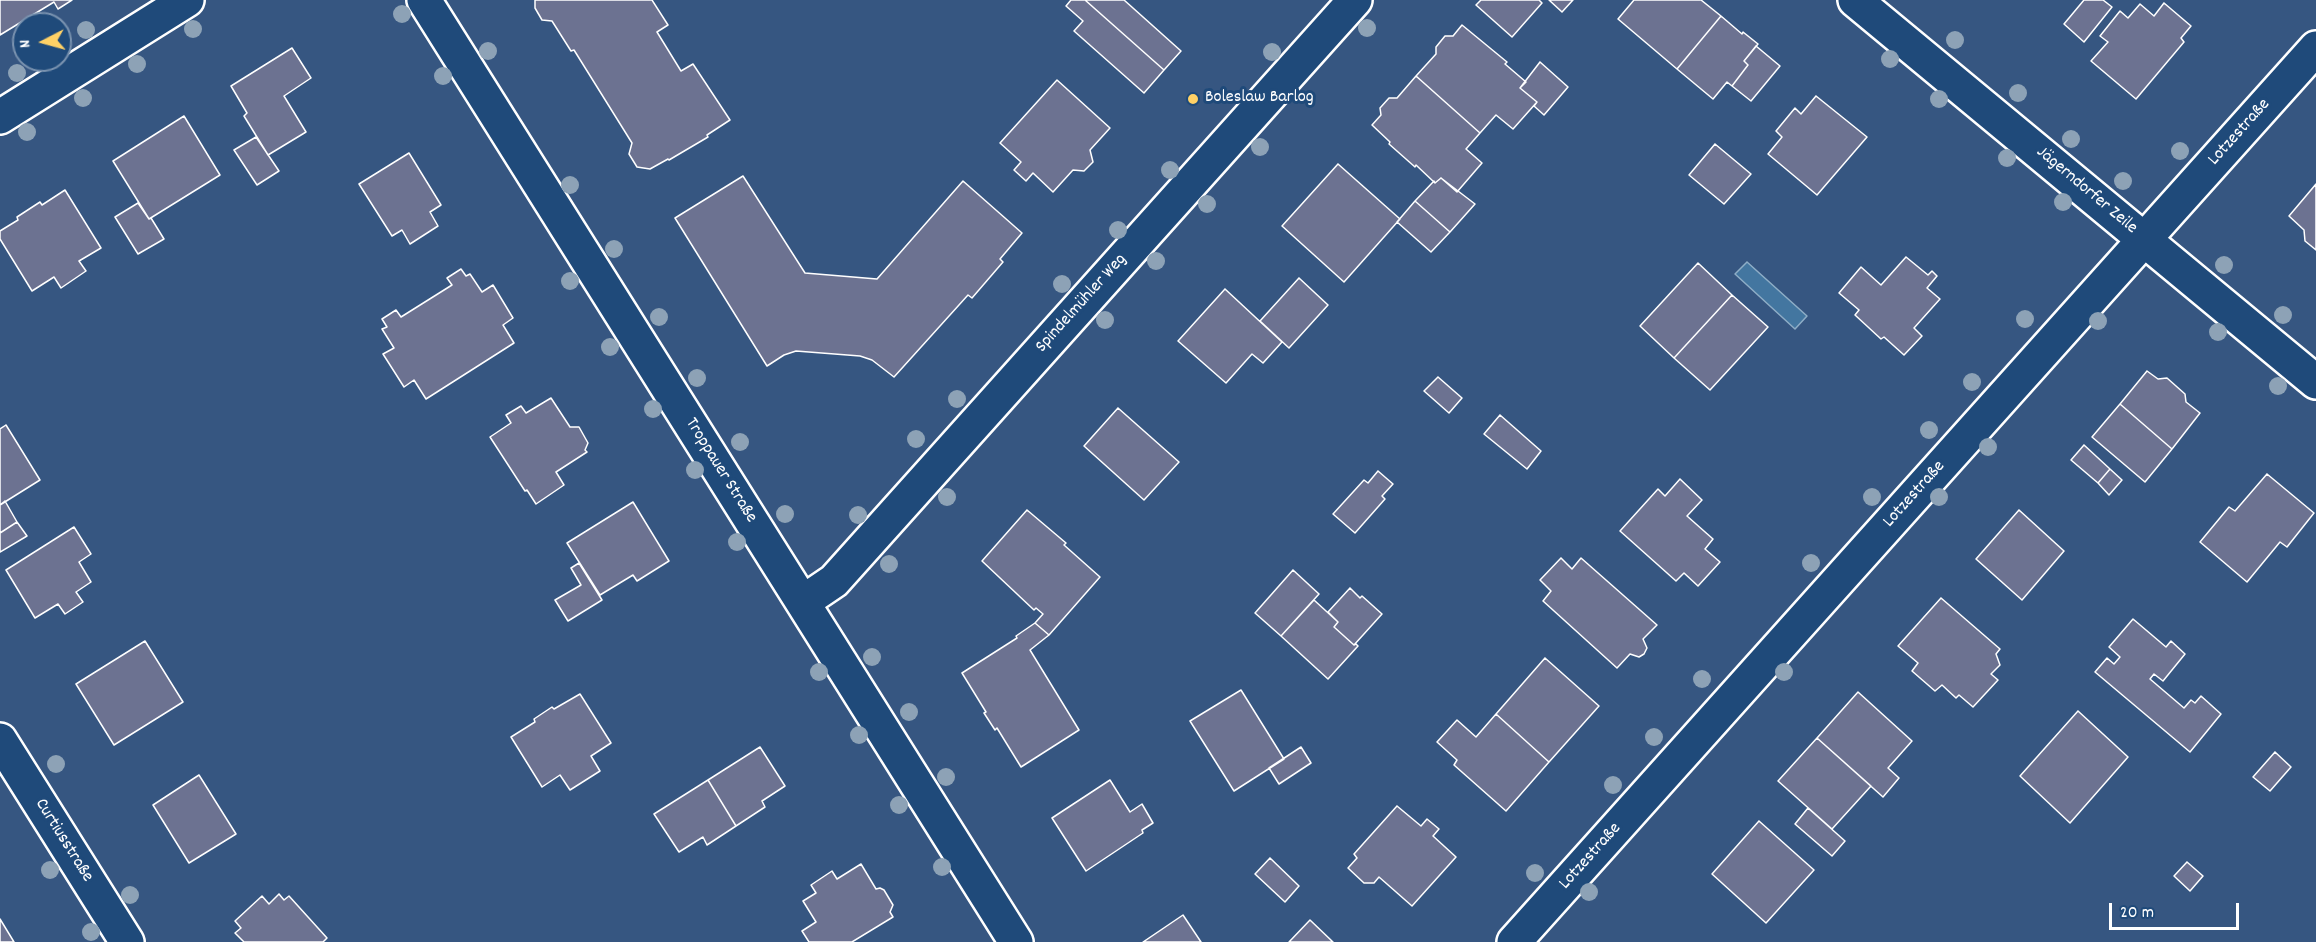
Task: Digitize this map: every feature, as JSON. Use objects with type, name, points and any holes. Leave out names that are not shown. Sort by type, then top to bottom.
[{"type":"street","points":[[0,117],[187,0]]},
{"type":"street","name":"Troppauer Straße","points":[[424,0],[1016,942]]},
{"type":"street","name":"Spindelmühler Weg","points":[[803,602],[834,581],[1355,0]]},
{"type":"street","name":"Jägerndorfer Zeile","points":[[1856,0],[2316,382]]},
{"type":"street","name":"Lotzestraße","points":[[1514,942],[2316,48]]},
{"type":"street","name":"Curtiusstraße","points":[[0,740],[127,942]]},
{"type":"water","points":[[1747,262],[1807,316],[1795,329],[1735,274]]},
{"type":"building","points":[[0,0],[72,0],[58,9],[54,2],[38,12],[12,12],[12,28],[0,35]]},
{"type":"building","points":[[535,0],[652,0],[668,25],[657,32],[681,71],[693,64],[730,120],[707,135],[708,137],[669,160],[650,169],[637,167],[629,154],[632,143],[574,50],[571,51],[552,21],[542,20],[535,8]]},
{"type":"building","points":[[1071,0],[1085,0],[1164,70],[1144,93],[1074,31],[1083,21],[1066,6]]},
{"type":"building","points":[[1085,0],[1124,0],[1181,51],[1164,70]]},
{"type":"building","points":[[1481,0],[1539,0],[1542,3],[1512,37],[1476,5]]},
{"type":"building","points":[[1549,0],[1573,0],[1562,12]]},
{"type":"building","points":[[1634,0],[1701,0],[1721,16],[1677,69],[1618,19]]},
{"type":"building","points":[[2084,0],[2103,0],[2112,7],[2084,42],[2064,24]]},
{"type":"building","points":[[2164,3],[2191,26],[2181,38],[2184,42],[2136,99],[2091,61],[2108,42],[2100,36],[2120,11],[2128,18],[2140,4],[2154,16]]},
{"type":"building","points":[[1721,16],[1758,44],[1744,61],[1748,65],[1732,86],[1727,82],[1713,99],[1677,69]]},
{"type":"building","points":[[1462,25],[1507,62],[1505,64],[1526,82],[1520,88],[1537,102],[1513,129],[1496,115],[1480,133],[1416,76],[1436,54],[1436,47],[1445,36],[1453,36]]},
{"type":"building","points":[[1756,46],[1780,66],[1751,101],[1732,86],[1748,65],[1744,61]]},
{"type":"building","points":[[292,48],[311,78],[284,96],[306,132],[268,155],[244,116],[247,113],[231,86]]},
{"type":"building","points":[[1540,62],[1568,87],[1544,115],[1534,106],[1537,102],[1520,88]]},
{"type":"building","points":[[1416,76],[1480,133],[1466,149],[1482,163],[1457,192],[1441,178],[1435,183],[1389,144],[1390,142],[1372,125],[1381,115],[1380,108],[1389,98],[1397,98]]},
{"type":"building","points":[[1057,80],[1110,128],[1090,150],[1093,162],[1084,171],[1073,170],[1053,192],[1033,173],[1026,181],[1014,170],[1021,162],[1000,143]]},
{"type":"building","points":[[1816,96],[1867,137],[1817,195],[1768,154],[1782,137],[1776,131],[1795,108],[1801,114]]},
{"type":"building","points":[[184,116],[220,175],[149,219],[113,161]]},
{"type":"building","points":[[256,137],[279,171],[257,185],[234,150]]},
{"type":"building","points":[[1715,144],[1751,174],[1724,204],[1689,175]]},
{"type":"building","points":[[409,153],[441,205],[430,212],[438,226],[410,244],[402,230],[392,236],[359,184]]},
{"type":"building","points":[[1338,164],[1400,219],[1344,282],[1282,226]]},
{"type":"building","points":[[743,176],[805,273],[877,279],[963,181],[1022,233],[1000,259],[1003,262],[972,298],[968,295],[894,377],[872,360],[860,356],[796,351],[784,355],[767,366],[675,218]]},
{"type":"building","points":[[1441,178],[1475,204],[1450,232],[1415,201],[1434,181],[1435,183]]},
{"type":"building","points":[[2316,184],[2316,250],[2305,241],[2304,230],[2289,216]]},
{"type":"building","points":[[65,190],[101,248],[79,261],[86,271],[61,288],[54,277],[32,291],[0,239],[0,231],[40,202],[42,205]]},
{"type":"building","points":[[1415,201],[1450,232],[1431,252],[1397,222]]},
{"type":"building","points":[[138,203],[164,239],[138,254],[115,217]]},
{"type":"building","points":[[1906,257],[1928,275],[1932,271],[1937,276],[1927,288],[1940,299],[1914,328],[1922,336],[1904,355],[1884,337],[1881,339],[1855,315],[1859,310],[1839,293],[1861,267],[1881,285]]},
{"type":"building","points":[[1698,263],[1732,295],[1674,358],[1640,326]]},
{"type":"building","points":[[461,269],[466,276],[470,274],[482,292],[493,285],[513,318],[503,325],[514,343],[426,399],[414,380],[404,387],[383,354],[394,348],[382,329],[387,327],[382,319],[396,310],[401,317],[452,285],[447,278]]},
{"type":"building","points":[[1299,278],[1328,305],[1289,348],[1260,321]]},
{"type":"building","points":[[1225,289],[1282,342],[1263,363],[1252,354],[1226,383],[1178,341]]},
{"type":"building","points":[[1732,295],[1768,327],[1710,390],[1674,358]]},
{"type":"building","points":[[2147,371],[2158,379],[2167,378],[2185,394],[2186,402],[2200,413],[2172,449],[2120,404]]},
{"type":"building","points":[[1438,377],[1462,398],[1449,413],[1424,391]]},
{"type":"building","points":[[551,398],[570,427],[579,427],[588,443],[585,450],[587,452],[556,472],[564,485],[536,504],[490,437],[511,423],[506,415],[521,406],[526,413]]},
{"type":"building","points":[[2120,404],[2172,449],[2145,482],[2092,437]]},
{"type":"building","points":[[1118,408],[1179,462],[1144,500],[1084,446]]},
{"type":"building","points":[[1500,415],[1541,451],[1527,469],[1484,434]]},
{"type":"building","points":[[6,425],[40,480],[0,505],[0,429]]},
{"type":"building","points":[[2084,445],[2110,469],[2098,483],[2071,460]]},
{"type":"building","points":[[2110,469],[2122,480],[2109,495],[2098,483]]},
{"type":"building","points":[[1378,471],[1393,484],[1382,496],[1385,499],[1355,533],[1333,514],[1364,480],[1368,483]]},
{"type":"building","points":[[2267,474],[2314,513],[2287,547],[2280,542],[2247,582],[2200,542],[2229,507],[2235,511]]},
{"type":"building","points":[[1680,479],[1702,500],[1687,516],[1713,539],[1705,549],[1720,562],[1698,586],[1684,573],[1676,581],[1620,531],[1658,489],[1665,496]]},
{"type":"building","points":[[5,501],[17,522],[0,533],[0,505]]},
{"type":"building","points":[[633,502],[669,561],[637,581],[633,575],[600,595],[567,543]]},
{"type":"building","points":[[1027,510],[1066,543],[1064,545],[1100,577],[1049,635],[1035,623],[1043,614],[1036,608],[1034,610],[982,561]]},
{"type":"building","points":[[2019,510],[2064,551],[2022,600],[1976,559]]},
{"type":"building","points":[[17,522],[27,536],[0,552],[0,533]]},
{"type":"building","points":[[74,527],[91,554],[79,562],[91,582],[76,592],[83,602],[65,614],[58,604],[35,618],[6,570]]},
{"type":"building","points":[[1561,558],[1572,569],[1581,558],[1657,625],[1643,639],[1647,648],[1644,654],[1639,657],[1630,654],[1617,668],[1543,601],[1551,591],[1540,580]]},
{"type":"building","points":[[579,563],[602,600],[568,621],[555,600],[581,585],[571,568]]},
{"type":"building","points":[[1293,570],[1319,594],[1281,636],[1255,613]]},
{"type":"building","points":[[1350,588],[1382,614],[1354,645],[1334,627],[1338,622],[1328,612]]},
{"type":"building","points":[[1941,598],[2000,649],[1996,654],[2000,665],[1991,674],[1998,680],[1973,707],[1959,695],[1956,698],[1942,685],[1935,691],[1912,671],[1918,663],[1898,646]]},
{"type":"building","points":[[1314,600],[1338,622],[1334,627],[1358,646],[1328,679],[1281,636]]},
{"type":"building","points":[[2133,619],[2166,647],[2171,641],[2185,654],[2163,681],[2154,674],[2150,679],[2184,708],[2191,700],[2195,703],[2201,696],[2221,714],[2190,752],[2095,672],[2107,658],[2114,664],[2120,657],[2109,647]]},
{"type":"building","points":[[1035,623],[1049,635],[1030,650],[1079,730],[1021,767],[997,728],[995,730],[984,713],[986,712],[962,673],[1017,638],[1016,636]]},
{"type":"building","points":[[145,641],[183,702],[114,745],[76,684]]},
{"type":"building","points":[[1545,658],[1599,706],[1549,762],[1496,714]]},
{"type":"building","points":[[1241,690],[1284,759],[1234,791],[1190,721]]},
{"type":"building","points":[[1858,692],[1912,741],[1888,768],[1899,778],[1883,797],[1817,738]]},
{"type":"building","points":[[580,694],[611,743],[591,756],[600,771],[570,790],[560,775],[542,787],[511,737],[535,722],[534,719],[552,707],[554,709]]},
{"type":"building","points":[[2078,711],[2128,757],[2070,823],[2020,776]]},
{"type":"building","points":[[1496,714],[1549,762],[1506,811],[1454,765],[1457,760],[1437,742],[1457,720],[1476,737]]},
{"type":"building","points":[[1817,738],[1871,786],[1832,829],[1778,781]]},
{"type":"building","points":[[760,747],[785,786],[762,801],[765,807],[736,826],[708,780]]},
{"type":"building","points":[[1301,747],[1311,763],[1279,784],[1269,768]]},
{"type":"building","points":[[2275,752],[2291,767],[2270,791],[2253,777]]},
{"type":"building","points":[[199,775],[236,834],[189,863],[153,805]]},
{"type":"building","points":[[708,780],[736,826],[707,845],[703,837],[679,852],[654,814]]},
{"type":"building","points":[[1110,780],[1130,812],[1142,804],[1153,823],[1142,830],[1143,833],[1086,871],[1052,818]]},
{"type":"building","points":[[1397,806],[1421,826],[1427,819],[1439,829],[1433,836],[1456,857],[1412,906],[1379,877],[1374,883],[1364,883],[1348,868],[1357,858],[1354,854]]},
{"type":"building","points":[[1808,808],[1845,841],[1832,856],[1795,824]]},
{"type":"building","points":[[1759,821],[1814,870],[1766,923],[1712,874]]},
{"type":"building","points":[[1270,858],[1299,886],[1285,902],[1255,874]]},
{"type":"building","points":[[2187,862],[2203,876],[2190,891],[2174,876]]},
{"type":"building","points":[[861,864],[876,889],[884,890],[893,905],[890,912],[893,917],[852,942],[809,942],[802,931],[816,922],[803,901],[816,893],[811,885],[832,871],[837,879]]},
{"type":"building","points":[[279,894],[284,900],[289,896],[327,938],[323,942],[244,942],[235,933],[241,928],[235,921],[262,896],[269,904]]},
{"type":"building","points":[[1183,915],[1201,942],[1143,942]]},
{"type":"building","points":[[0,919],[14,942],[0,942]]},
{"type":"building","points":[[1310,920],[1333,942],[1289,942]]},
{"type":"place","name":"Boleslaw Barlog","points":[[1193,99]]}]
